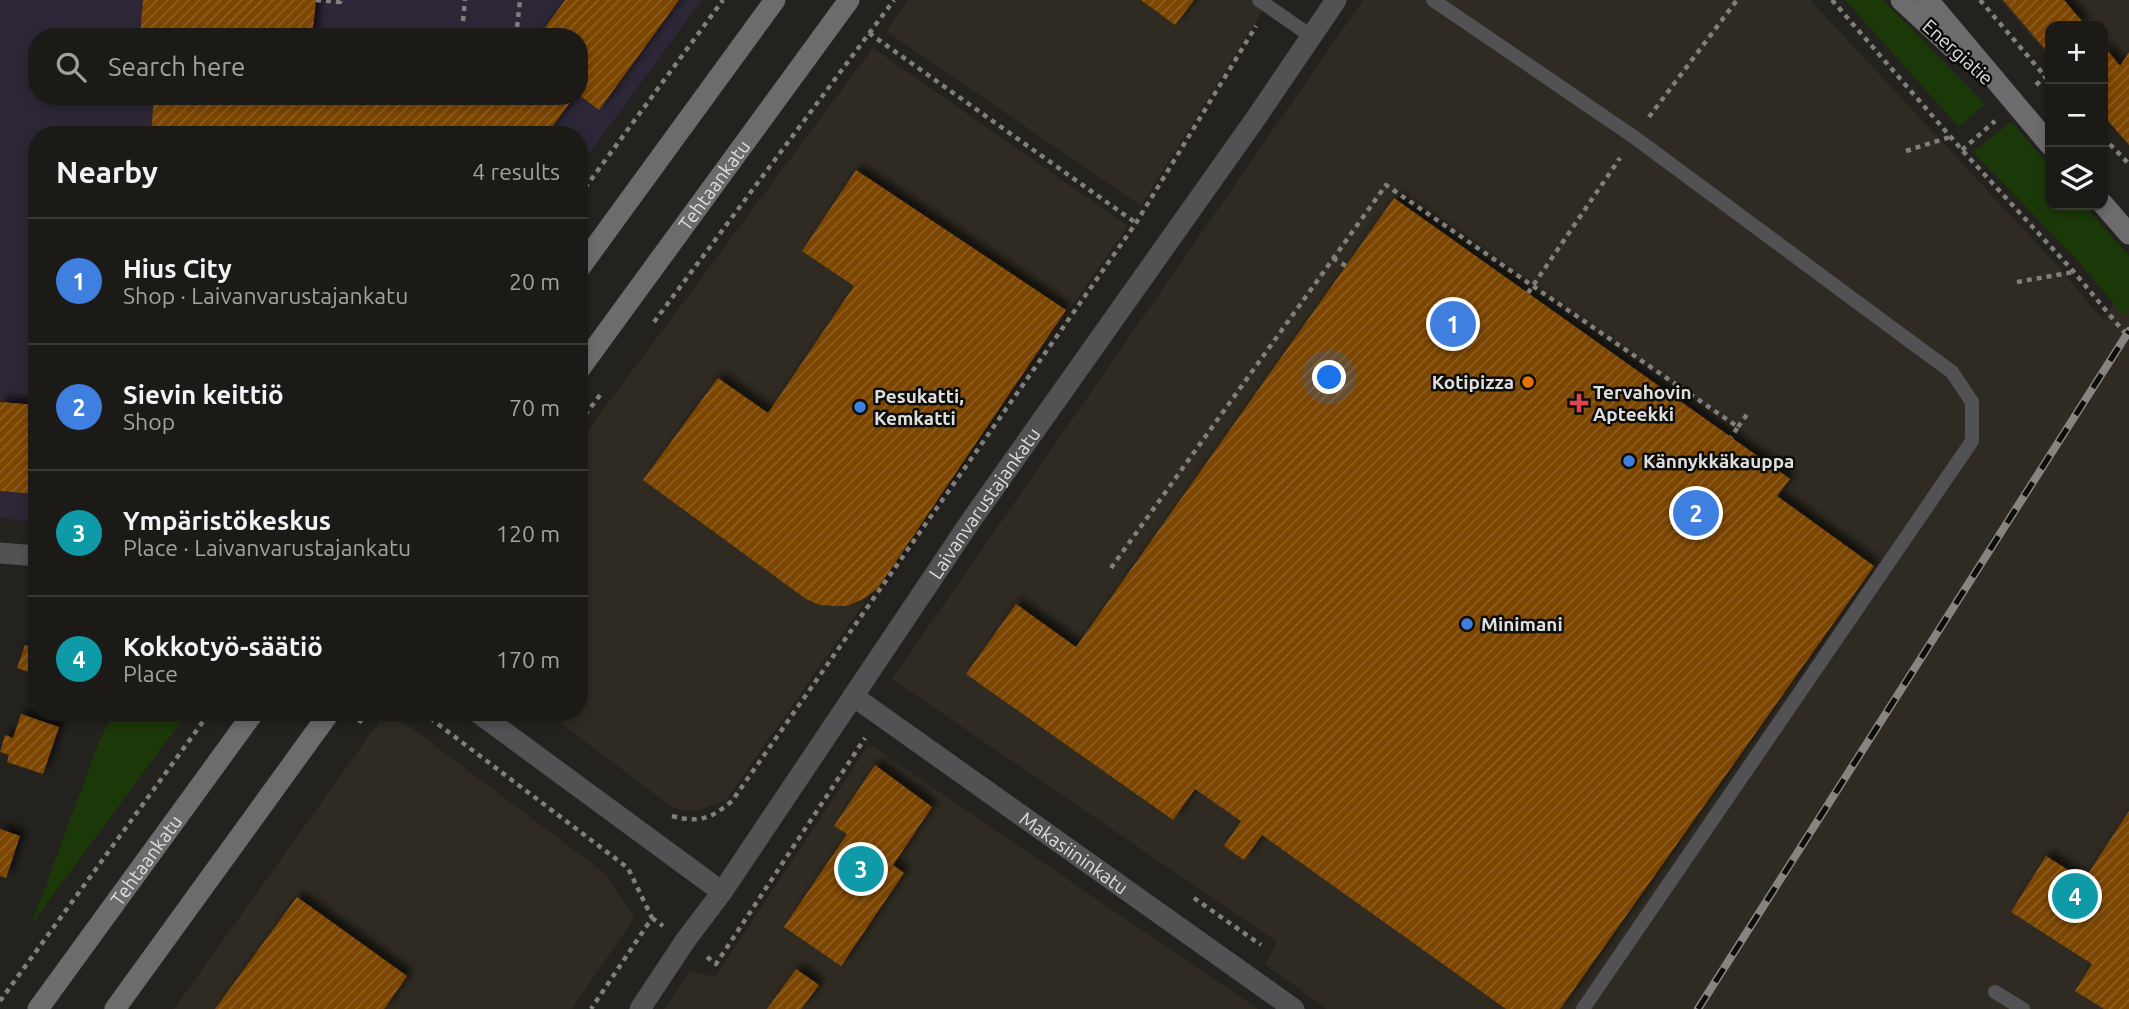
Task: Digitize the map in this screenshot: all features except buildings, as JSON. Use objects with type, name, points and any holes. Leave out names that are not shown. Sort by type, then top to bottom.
[{"type":"main road","points":[[588,257],[775,0]]},
{"type":"main road","name":"Tehtaankatu","points":[[588,358],[849,0]]},
{"type":"main road","name":"Energiatie","points":[[1901,0],[2014,104]]},
{"type":"main road","name":"Energiatie","points":[[1928,0],[2045,139]]},
{"type":"main road","points":[[2108,210],[2129,234]]},
{"type":"main road","name":"Tehtaankatu","points":[[38,1009],[247,721]]},
{"type":"main road","points":[[115,1009],[323,721]]},
{"type":"street","name":"Laivanvarustajankatu","points":[[640,1009],[723,892],[970,522],[1336,0]]},
{"type":"street","points":[[0,553],[28,555]]},
{"type":"street","name":"Makasiininkatu","points":[[853,696],[1294,1009]]},
{"type":"street","points":[[489,721],[723,892]]},
{"type":"lane","points":[[1433,0],[1634,137],[1932,357],[1952,372],[1972,402],[1972,441],[1583,1009]]},
{"type":"lane","points":[[1264,3],[1311,36]]},
{"type":"lane","points":[[1995,992],[2023,1009]]},
{"type":"path","points":[[316,0],[340,0]]},
{"type":"path","points":[[463,21],[465,0]]},
{"type":"path","points":[[517,28],[520,0]]},
{"type":"path","points":[[588,184],[723,0]]},
{"type":"path","points":[[654,322],[894,0]]},
{"type":"path","points":[[1832,0],[1950,137],[2074,272],[2129,338]]},
{"type":"path","points":[[1980,0],[2045,76]]},
{"type":"path","points":[[670,816],[691,821],[715,816],[732,801],[1136,223],[1264,3]]},
{"type":"path","points":[[869,33],[1136,223]]},
{"type":"path","points":[[1906,151],[1950,137]]},
{"type":"path","points":[[2108,142],[2129,164]]},
{"type":"path","points":[[1111,568],[1386,186],[1738,427]]},
{"type":"path","points":[[1333,258],[1346,266]]},
{"type":"path","points":[[2017,282],[2074,272]]},
{"type":"path","points":[[588,411],[604,389]]},
{"type":"path","points":[[1731,437],[1748,413]]},
{"type":"path","points":[[434,721],[628,868],[652,918],[716,964],[880,716]]},
{"type":"path","points":[[0,1001],[203,721]]},
{"type":"path","points":[[1193,898],[1261,945]]},
{"type":"path","points":[[591,1009],[652,918]]},
{"type":"shaded area","points":[[0,0],[702,0],[588,155],[588,126],[28,126],[28,521],[0,518]]},
{"type":"shaded area","points":[[908,0],[1269,0],[1141,206],[886,31]]},
{"type":"shaded area","points":[[1363,0],[1810,0],[2056,264],[2103,320],[2129,280],[2129,1009],[1327,1009],[1265,964],[1277,942],[892,679]]},
{"type":"shaded area","points":[[2000,0],[2129,0],[2129,139],[2108,117],[2108,21],[2045,21],[2045,52]]},
{"type":"shaded area","points":[[873,48],[1128,226],[726,800],[703,809],[688,811],[672,807],[558,721],[588,721],[588,430]]},
{"type":"shaded area","points":[[380,721],[402,721],[606,874],[634,918],[572,1009],[174,1009]]},
{"type":"shaded area","points":[[869,744],[1258,1009],[664,1009],[690,971],[715,977]]},
{"type":"green space","points":[[1845,0],[1883,0],[1985,104],[1959,127]]},
{"type":"green space","points":[[2011,122],[2045,160],[2045,210],[2088,210],[2129,256],[2129,308],[2124,316],[2080,263],[1973,152]]},
{"type":"green space","points":[[110,721],[181,721],[31,925],[99,742]]},
{"type":"railway","points":[[1698,1009],[2129,331]]},
{"type":"place","name":"Hius City","points":[[1453,324]]},
{"type":"place","name":"Kotipizza","points":[[1528,382]]},
{"type":"place","name":"Tervahovin Apteekki","points":[[1579,403]]},
{"type":"place","name":"Pesukatti, Kemkatti","points":[[860,407]]},
{"type":"place","name":"Kännykkäkauppa","points":[[1629,461]]},
{"type":"place","name":"Sievin keittiö","points":[[1696,513]]},
{"type":"place","name":"Minimani","points":[[1467,624]]},
{"type":"place","name":"Ympäristökeskus","points":[[861,869]]},
{"type":"place","name":"Kokkotyö-säätiö","points":[[2075,896]]}]
